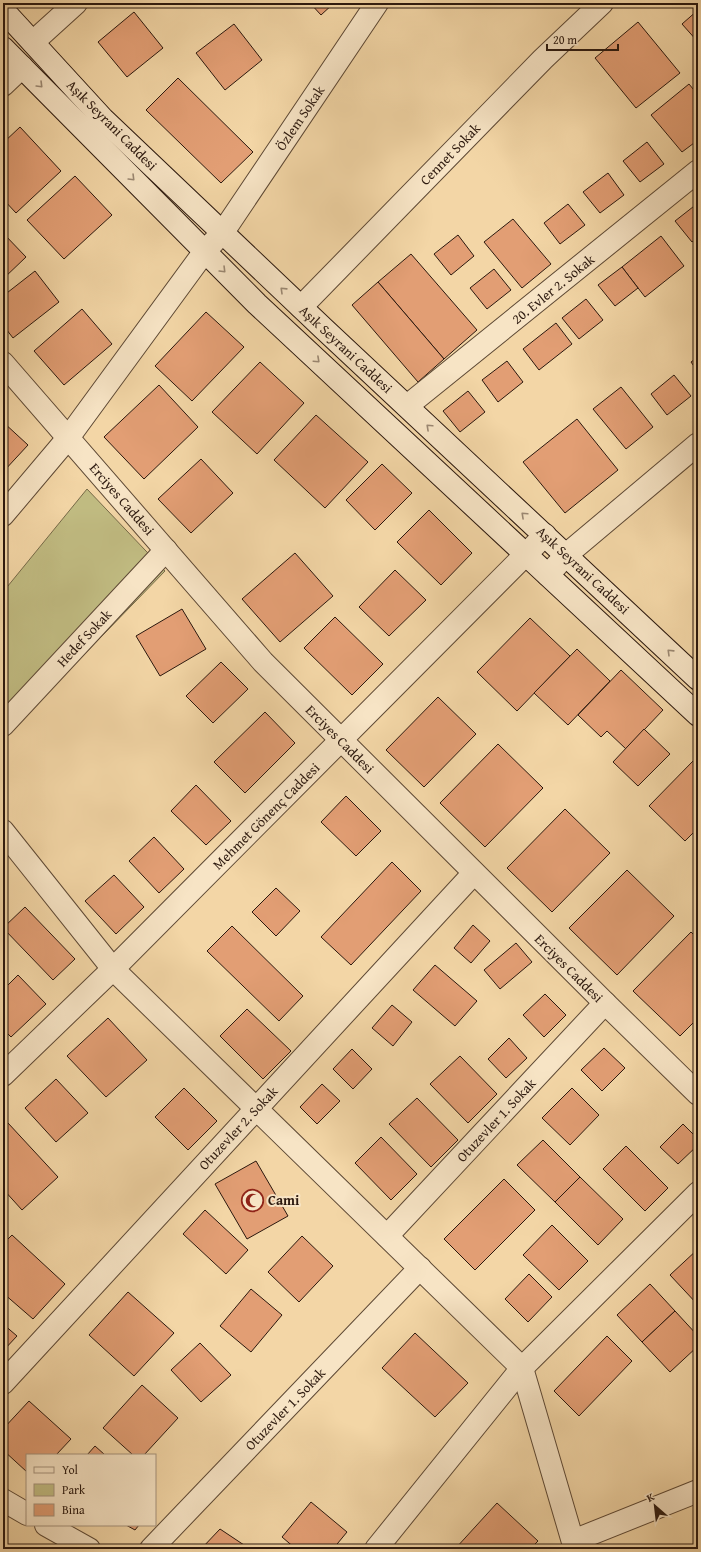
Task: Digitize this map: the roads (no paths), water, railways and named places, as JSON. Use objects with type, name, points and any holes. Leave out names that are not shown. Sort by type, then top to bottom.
[{"type":"street","points":[[33,42],[76,3]]},
{"type":"street","name":"Özlem Sokak","points":[[3,515],[68,438],[205,251],[223,232],[377,3]]},
{"type":"street","name":"Cennet Sokak","points":[[301,307],[542,59],[602,3]]},
{"type":"street","name":"Aşık Seyrani Caddesi","points":[[3,10],[103,119],[698,679]]},
{"type":"street","points":[[3,48],[257,304],[698,716]]},
{"type":"street","points":[[3,85],[22,67]]},
{"type":"street","name":"20. Evler 2. Sokak","points":[[408,406],[698,171]]},
{"type":"street","name":"Erciyes Caddesi","points":[[3,363],[263,662],[605,1004],[698,1094]]},
{"type":"street","points":[[548,575],[566,555],[698,444]]},
{"type":"street","name":"Mehmet Gönenç Caddesi","points":[[3,1075],[113,969],[545,535]]},
{"type":"street","name":"Hedef Sokak","points":[[3,725],[166,550]]},
{"type":"street","points":[[3,831],[113,969],[522,1368],[574,1545],[698,1491]]},
{"type":"street","name":"Otuzevler 2. Sokak","points":[[3,1383],[474,872]]},
{"type":"street","name":"Otuzevler 1. Sokak","points":[[387,1236],[605,1004]]},
{"type":"street","points":[[376,1549],[522,1368],[698,1193]]},
{"type":"street","name":"Otuzevler 1. Sokak","points":[[151,1549],[420,1268]]},
{"type":"street","points":[[3,1500],[26,1513]]},
{"type":"street","points":[[48,1526],[89,1549]]},
{"type":"place","name":"Cami","points":[[252,1200]]}]
